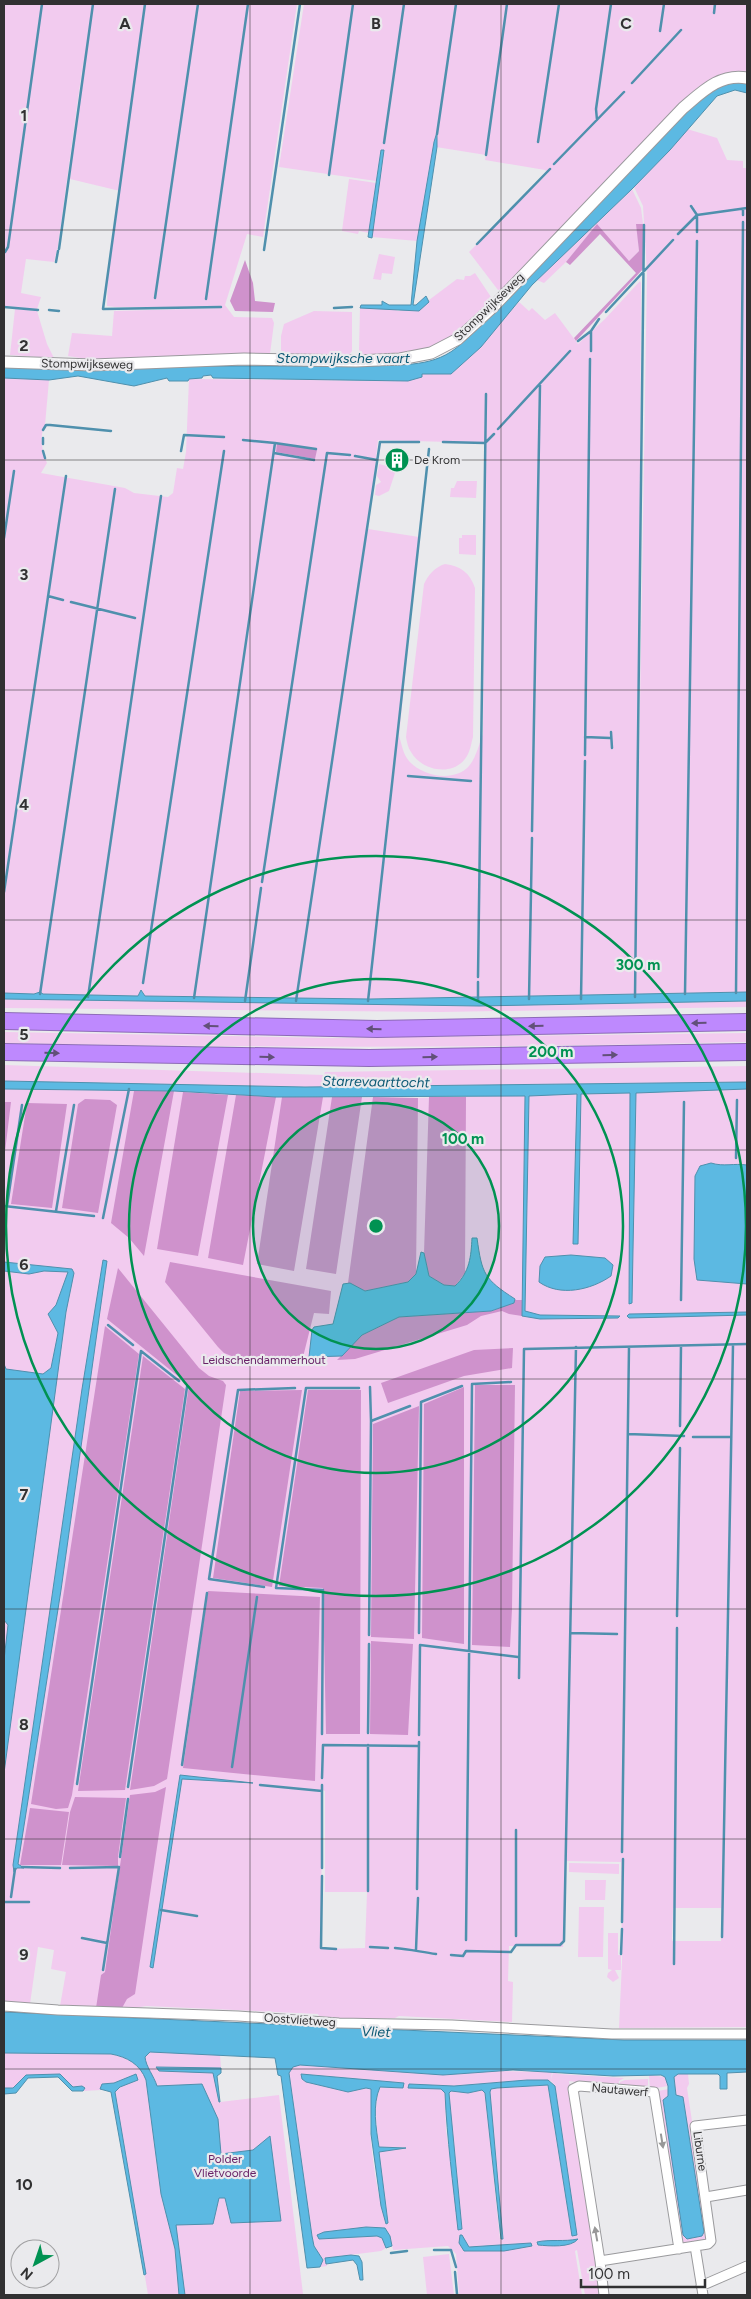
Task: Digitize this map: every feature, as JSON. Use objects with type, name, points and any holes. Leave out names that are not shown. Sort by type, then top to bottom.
[{"type":"highway","points":[[4,1021],[377,1029],[747,1022]]},
{"type":"highway","points":[[4,1052],[369,1058],[747,1052]]},
{"type":"street","name":"Stompwijkseweg","points":[[4,362],[99,365],[244,360],[356,361],[400,359],[431,353],[458,339],[493,307],[683,108],[724,78],[747,78]]},
{"type":"street","name":"Oostvlietweg","points":[[4,2006],[58,2010],[238,2016],[339,2023],[452,2025],[612,2034],[747,2034]]},
{"type":"street","name":"Nautawerf","points":[[604,2295],[573,2089],[579,2086],[654,2092],[679,2249]]},
{"type":"street","name":"Liburne","points":[[695,2246],[708,2244],[711,2241],[695,2126],[747,2120]]},
{"type":"street","points":[[706,2197],[747,2190]]},
{"type":"street","points":[[600,2261],[695,2246],[702,2291],[747,2266]]},
{"type":"green space","points":[[4,4],[297,4],[263,237],[247,234],[225,305],[234,317],[272,318],[274,323],[270,354],[92,360],[68,356],[72,333],[112,336],[114,311],[223,308],[107,306],[108,272],[120,191],[70,179],[84,55],[58,246],[54,262],[26,259],[21,293],[41,297],[37,309],[4,306]]},
{"type":"green space","points":[[304,4],[747,4],[747,72],[720,75],[704,83],[683,100],[505,288],[498,290],[469,252],[548,173],[545,170],[485,160],[486,155],[436,147],[437,134],[417,241],[372,237],[384,150],[381,150],[376,181],[279,167]]},
{"type":"green space","points":[[687,129],[717,138],[727,160],[743,161],[743,168],[747,168],[747,992],[370,999],[145,996],[142,990],[138,996],[43,994],[40,992],[34,994],[4,993],[4,898],[31,708],[4,884],[4,378],[49,380],[42,439],[47,463],[41,473],[125,488],[134,493],[168,497],[173,493],[177,468],[183,469],[186,452],[189,379],[408,381],[422,374],[451,374],[481,347],[487,337],[519,302],[529,311],[532,308],[545,320],[555,313],[578,344],[605,319],[640,281],[638,828],[647,273],[643,206],[634,187],[670,150]],"holes":[[[378,440],[485,443],[483,734],[469,766],[455,774],[438,776],[422,770],[409,761],[399,736],[419,537],[368,529]]]},
{"type":"green space","points":[[349,179],[376,183],[369,233],[359,231],[358,234],[342,231]]},
{"type":"green space","points":[[632,189],[641,208],[643,224],[637,224],[639,251],[629,261],[597,225],[566,262],[544,283],[537,280]]},
{"type":"green space","points":[[379,254],[395,257],[392,274],[382,273],[381,280],[373,279]]},
{"type":"green space","points":[[475,273],[493,300],[455,334],[445,341],[422,350],[398,354],[361,355],[359,350],[360,308],[394,309],[398,311],[429,302],[429,300],[457,279],[464,280],[465,276]]},
{"type":"green space","points":[[15,309],[37,311],[47,344],[54,358],[10,355]]},
{"type":"green space","points":[[314,311],[352,312],[352,351],[349,355],[285,354],[281,352],[281,336],[284,324]]},
{"type":"green space","points":[[379,464],[387,466],[395,473],[389,491],[379,496],[375,495],[376,485],[381,482],[377,476]]},
{"type":"green space","points":[[457,481],[477,481],[476,498],[450,497],[451,488],[454,488]]},
{"type":"green space","points":[[462,535],[476,535],[476,555],[459,554],[459,538],[462,538]]},
{"type":"green space","points":[[445,564],[456,566],[468,574],[475,588],[473,737],[465,759],[459,765],[452,768],[437,769],[429,767],[416,758],[409,749],[406,737],[424,584],[432,572]]},
{"type":"green space","points":[[4,999],[479,1006],[747,1001],[747,1007],[441,1012],[4,1008]]},
{"type":"green space","points":[[4,1032],[333,1038],[747,1033],[747,1042],[468,1046],[97,1045],[4,1043]]},
{"type":"green space","points":[[4,1065],[324,1075],[325,1072],[747,1066],[747,1082],[305,1087],[4,1081]]},
{"type":"green space","name":"Leidschendammerhout","points":[[4,1089],[174,1091],[276,1097],[418,1098],[747,1089],[747,2027],[619,2028],[622,1961],[621,1862],[566,1861],[563,1947],[509,1946],[508,1981],[513,1982],[512,2022],[399,2016],[395,2018],[346,2019],[319,2016],[318,2014],[146,2006],[128,2009],[60,2006],[66,1972],[51,1969],[54,1950],[38,1947],[30,2004],[4,2002]],"holes":[[[322,1790],[325,1791],[325,1892],[367,1892],[365,1948],[326,1949],[321,1947]],[[673,1908],[721,1908],[721,1941],[672,1941]]]},
{"type":"green space","points":[[569,1863],[619,1864],[619,1874],[569,1872]]},
{"type":"green space","points":[[585,1880],[606,1880],[605,1900],[585,1900]]},
{"type":"green space","points":[[579,1907],[604,1907],[603,1957],[578,1957]]},
{"type":"green space","points":[[608,1933],[618,1933],[618,1955],[621,1955],[621,1970],[615,1970],[619,1978],[613,1982],[607,1977],[608,1973],[612,1970],[608,1969]]},
{"type":"green space","name":"Polder Vlietvoorde","points":[[143,2045],[220,2055],[221,2068],[215,2069],[220,2102],[279,2095],[303,2294],[306,2295],[182,2295],[176,2255],[179,2295],[148,2295],[115,2092],[136,2075],[114,2083],[102,2084],[101,2090],[83,2091],[85,2088],[73,2087],[60,2074],[26,2075],[13,2088],[4,2088],[4,2053],[111,2054],[132,2062],[146,2080],[161,2194],[150,2080],[143,2067]]},
{"type":"green space","points":[[300,2065],[443,2075],[495,2071],[552,2072],[551,2080],[553,2072],[624,2078],[619,2081],[618,2088],[569,2081],[602,2295],[585,2295],[577,2250],[575,2251],[582,2295],[457,2295],[459,2294],[456,2254],[448,2246],[393,2250],[390,2236],[385,2228],[366,2227],[347,2230],[319,2239],[377,2236],[382,2238],[386,2248],[381,2251],[326,2258],[327,2266],[320,2267],[321,2257],[314,2246],[312,2236],[289,2073],[293,2067]],"holes":[[[301,2074],[404,2083],[403,2088],[380,2087],[377,2102],[376,2117],[379,2147],[406,2148],[379,2152],[388,2223],[386,2223],[383,2212],[374,2164],[370,2128],[371,2089],[366,2088],[348,2092],[306,2082]],[[527,2080],[551,2081],[555,2086],[577,2235],[572,2236],[548,2085],[497,2088],[491,2089],[490,2092],[503,2239],[500,2239],[485,2093],[482,2090],[468,2093],[451,2091],[449,2093],[462,2229],[460,2230],[446,2130],[445,2093],[441,2089],[409,2084],[454,2086]]]},
{"type":"green space","points":[[677,2074],[688,2074],[689,2084],[687,2088],[709,2234],[708,2240],[683,2244],[681,2243],[658,2091],[669,2089],[687,2239],[702,2236],[704,2232],[683,2097],[676,2095],[674,2077]]},
{"type":"green space","points":[[649,2075],[665,2077],[668,2086],[650,2089]]},
{"type":"green space","points":[[648,2079],[648,2089],[620,2088],[620,2082],[625,2080]]},
{"type":"green space","points":[[449,2254],[454,2295],[427,2295],[423,2257]]},
{"type":"shaded area","points":[[597,224],[629,261],[639,251],[636,224],[643,224],[643,269],[576,341],[574,338],[636,273],[600,234],[570,265],[566,262]]},
{"type":"shaded area","points":[[245,260],[253,283],[255,301],[275,303],[273,312],[235,311],[230,301]]},
{"type":"shaded area","points":[[277,443],[317,450],[315,459],[276,452]]},
{"type":"shaded area","points":[[134,1091],[174,1091],[144,1256],[129,1238],[111,1223]]},
{"type":"shaded area","points":[[183,1092],[228,1095],[198,1256],[157,1249]]},
{"type":"shaded area","points":[[236,1095],[276,1097],[243,1265],[208,1258]]},
{"type":"shaded area","points":[[282,1097],[323,1097],[294,1271],[257,1264]]},
{"type":"shaded area","points":[[332,1097],[362,1097],[336,1274],[306,1269]]},
{"type":"shaded area","points":[[373,1097],[418,1098],[416,1274],[408,1282],[365,1291],[348,1283]]},
{"type":"shaded area","points":[[429,1097],[466,1097],[465,1273],[455,1286],[444,1285],[429,1276],[424,1253]]},
{"type":"shaded area","points":[[85,1099],[110,1100],[117,1105],[98,1213],[62,1208],[78,1104]]},
{"type":"shaded area","points":[[4,1102],[11,1102],[4,1160]]},
{"type":"shaded area","points":[[27,1103],[67,1104],[52,1208],[11,1204]]},
{"type":"shaded area","points":[[170,1262],[331,1291],[329,1314],[314,1313],[303,1357],[234,1357],[224,1353],[218,1347],[165,1282]]},
{"type":"shaded area","points":[[118,1268],[199,1368],[209,1376],[223,1381],[226,1385],[167,1779],[154,1786],[130,1790],[189,1385],[107,1319]]},
{"type":"shaded area","points":[[515,1300],[522,1300],[522,1316],[502,1311],[481,1316],[467,1325],[355,1359],[337,1360],[362,1335],[399,1317],[491,1311],[514,1303]]},
{"type":"shaded area","points":[[105,1326],[139,1354],[72,1795],[68,1808],[56,1809],[31,1804]]},
{"type":"shaded area","points":[[513,1348],[512,1368],[464,1376],[388,1403],[381,1383],[474,1350]]},
{"type":"shaded area","points":[[143,1356],[185,1389],[125,1790],[78,1791]]},
{"type":"shaded area","points":[[475,1385],[515,1385],[510,1647],[472,1645]]},
{"type":"shaded area","points":[[464,1387],[464,1644],[422,1638],[424,1404]]},
{"type":"shaded area","points":[[302,1390],[272,1587],[213,1578],[240,1391]]},
{"type":"shaded area","points":[[308,1390],[361,1390],[360,1734],[326,1734],[323,1588],[279,1586]]},
{"type":"shaded area","points":[[419,1406],[414,1639],[371,1637],[373,1424]]},
{"type":"shaded area","points":[[208,1591],[320,1597],[315,1781],[183,1768]]},
{"type":"shaded area","points":[[371,1641],[413,1644],[408,1735],[370,1734]]},
{"type":"shaded area","points":[[166,1787],[135,1994],[127,1999],[122,2008],[96,2008],[101,1975],[105,1972],[130,1795],[155,1792]]},
{"type":"shaded area","points":[[75,1797],[126,1798],[118,1866],[62,1865],[70,1812]]},
{"type":"shaded area","points":[[30,1808],[69,1812],[61,1865],[20,1865]]},
{"type":"water","points":[[733,82],[747,82],[747,93],[735,90],[717,96],[670,150],[532,285],[481,347],[451,374],[422,374],[422,377],[408,381],[213,378],[211,375],[189,379],[188,381],[169,381],[167,378],[134,386],[78,376],[49,380],[4,378],[4,366],[370,366],[418,363],[441,357],[461,344],[691,107],[717,88]]},
{"type":"water","points":[[437,132],[437,147],[413,305],[416,305],[426,296],[429,302],[419,311],[360,308],[361,305],[382,305],[382,301],[389,305],[411,305],[417,241]]},
{"type":"water","points":[[381,150],[384,150],[372,238],[368,237]]},
{"type":"water","points":[[141,990],[145,996],[370,999],[747,992],[747,1001],[479,1006],[4,999],[4,993],[34,994],[40,992],[43,994],[138,996]]},
{"type":"water","points":[[4,1081],[305,1087],[747,1082],[747,1089],[636,1093],[632,1303],[629,1304],[630,1093],[581,1094],[578,1244],[573,1244],[577,1094],[529,1096],[525,1311],[540,1315],[620,1316],[618,1318],[540,1319],[522,1316],[525,1096],[276,1097],[174,1091],[4,1089]]},
{"type":"water","points":[[711,1163],[747,1165],[747,1284],[697,1280],[694,1259],[695,1176],[700,1166]]},
{"type":"water","points":[[472,1238],[477,1238],[486,1274],[497,1286],[515,1299],[514,1303],[491,1311],[399,1317],[362,1335],[342,1356],[309,1357],[312,1330],[314,1327],[333,1324],[343,1284],[350,1283],[365,1291],[408,1282],[416,1274],[421,1252],[424,1253],[429,1276],[444,1285],[455,1286],[467,1269]]},
{"type":"water","points":[[571,1255],[605,1258],[613,1265],[611,1276],[594,1285],[575,1290],[547,1287],[539,1282],[540,1266],[545,1257]]},
{"type":"water","points":[[103,1260],[107,1261],[61,1590],[18,1864],[24,1868],[17,1868],[14,1872],[13,1865],[82,1389]]},
{"type":"water","points":[[4,1262],[72,1269],[74,1273],[66,1312],[4,1773],[4,1660],[8,1625],[4,1620],[4,1364],[6,1369],[43,1374],[51,1368],[58,1333],[48,1314],[56,1305],[68,1272],[44,1271],[29,1274],[4,1271]]},
{"type":"water","points":[[747,1312],[747,1315],[629,1318],[627,1316],[629,1314]]},
{"type":"water","points":[[180,1775],[253,1783],[182,1779],[153,1968],[150,1967]]},
{"type":"water","name":"Vliet","points":[[4,2012],[624,2040],[747,2040],[747,2072],[727,2073],[727,2089],[720,2089],[720,2076],[718,2074],[678,2074],[674,2077],[676,2095],[683,2097],[704,2232],[702,2236],[687,2239],[683,2235],[663,2100],[668,2096],[668,2086],[665,2077],[661,2075],[613,2076],[513,2070],[443,2075],[300,2065],[293,2067],[289,2073],[312,2236],[314,2246],[323,2260],[320,2267],[307,2268],[281,2076],[278,2075],[275,2058],[150,2052],[145,2057],[157,2086],[202,2084],[218,2119],[221,2154],[253,2150],[270,2136],[281,2221],[231,2223],[225,2198],[219,2198],[213,2224],[176,2225],[185,2295],[179,2295],[175,2249],[161,2194],[146,2080],[143,2074],[132,2062],[111,2054],[4,2053]]},
{"type":"water","points":[[156,2067],[221,2068],[221,2073],[217,2076],[220,2102],[213,2073],[159,2071]]},
{"type":"water","points":[[60,2074],[73,2087],[82,2086],[85,2088],[83,2091],[72,2091],[58,2077],[28,2078],[16,2093],[4,2094],[4,2088],[13,2088],[26,2075]]},
{"type":"water","points":[[136,2074],[138,2080],[120,2087],[115,2092],[146,2274],[144,2275],[111,2092],[100,2089],[102,2084],[114,2083]]},
{"type":"water","points":[[301,2074],[404,2083],[403,2088],[380,2087],[376,2101],[375,2117],[379,2147],[406,2148],[379,2152],[388,2223],[386,2224],[381,2206],[371,2134],[371,2089],[366,2088],[348,2092],[306,2082],[302,2079]]},
{"type":"water","points":[[548,2080],[555,2086],[577,2235],[572,2236],[548,2085],[497,2088],[491,2089],[490,2092],[503,2239],[501,2239],[485,2093],[482,2090],[468,2093],[451,2091],[449,2093],[462,2229],[458,2230],[445,2093],[441,2089],[408,2088],[409,2084],[454,2086]]},
{"type":"water","points":[[366,2227],[385,2228],[390,2236],[392,2246],[386,2248],[382,2238],[377,2236],[319,2239],[317,2235],[324,2232]]},
{"type":"water","points":[[460,2235],[462,2235],[469,2247],[531,2243],[532,2246],[504,2251],[464,2251],[459,2243]]},
{"type":"water","points":[[578,2239],[570,2244],[560,2246],[538,2245],[537,2242],[568,2240]]},
{"type":"water","points":[[359,2256],[362,2262],[363,2280],[360,2280],[357,2265],[353,2260],[326,2264],[325,2258]]},
{"type":"waterway","points":[[5,252],[8,247],[42,4]]},
{"type":"waterway","points":[[59,249],[93,4]]},
{"type":"waterway","points":[[145,4],[103,309],[221,307]]},
{"type":"waterway","points":[[155,298],[198,4]]},
{"type":"waterway","points":[[206,299],[248,4]]},
{"type":"waterway","points":[[264,250],[300,4]]},
{"type":"waterway","points":[[329,175],[353,4]]},
{"type":"waterway","points":[[384,143],[404,4]]},
{"type":"waterway","points":[[437,134],[456,4]]},
{"type":"waterway","points":[[486,155],[507,4]]},
{"type":"waterway","points":[[538,142],[559,4]]},
{"type":"waterway","points":[[597,120],[596,109],[611,4]]},
{"type":"waterway","points":[[660,31],[664,4]]},
{"type":"waterway","points":[[714,13],[715,4]]},
{"type":"waterway","points":[[632,83],[681,30]]},
{"type":"waterway","points":[[554,164],[624,92]]},
{"type":"waterway","points":[[477,244],[550,169]]},
{"type":"waterway","points":[[691,206],[697,215],[697,232]]},
{"type":"waterway","points":[[678,234],[697,215],[747,208]]},
{"type":"waterway","points":[[743,209],[743,215]]},
{"type":"waterway","points":[[736,993],[743,222]]},
{"type":"waterway","points":[[635,997],[644,225]]},
{"type":"waterway","points":[[606,312],[673,240]]},
{"type":"waterway","points":[[685,994],[697,241]]},
{"type":"waterway","points":[[56,262],[58,251]]},
{"type":"waterway","points":[[4,307],[38,310]]},
{"type":"waterway","points":[[334,308],[352,307]]},
{"type":"waterway","points":[[49,310],[59,311]]},
{"type":"waterway","points":[[578,341],[591,331],[599,319]]},
{"type":"waterway","points":[[591,331],[591,351]]},
{"type":"waterway","points":[[498,429],[570,351]]},
{"type":"waterway","points":[[585,755],[590,359]]},
{"type":"waterway","points":[[532,831],[540,385]]},
{"type":"waterway","points":[[478,977],[486,394]]},
{"type":"waterway","points":[[43,430],[46,425],[50,425],[111,431]]},
{"type":"waterway","points":[[443,442],[485,443],[494,434]]},
{"type":"waterway","points":[[181,451],[184,435],[224,437]]},
{"type":"waterway","points":[[43,438],[43,444]]},
{"type":"waterway","points":[[194,998],[275,443],[243,440]]},
{"type":"waterway","points":[[296,1001],[380,442],[419,442]]},
{"type":"waterway","points":[[275,443],[316,449]]},
{"type":"waterway","points":[[368,1001],[429,449]]},
{"type":"waterway","points":[[43,451],[45,458]]},
{"type":"waterway","points":[[143,983],[224,451]]},
{"type":"waterway","points":[[274,453],[314,460]]},
{"type":"waterway","points":[[262,882],[327,453],[350,455]]},
{"type":"waterway","points":[[355,456],[377,460]]},
{"type":"waterway","points":[[4,538],[14,471]]},
{"type":"waterway","points":[[4,892],[66,476]]},
{"type":"waterway","points":[[40,994],[115,489]]},
{"type":"waterway","points":[[88,997],[161,496]]},
{"type":"waterway","points":[[48,596],[63,600]]},
{"type":"waterway","points":[[71,602],[135,618]]},
{"type":"waterway","points":[[611,732],[612,748]]},
{"type":"waterway","points":[[585,737],[610,738]]},
{"type":"waterway","points":[[581,999],[585,761]]},
{"type":"waterway","points":[[408,776],[471,781]]},
{"type":"waterway","points":[[529,999],[532,838]]},
{"type":"waterway","points":[[245,1001],[261,888]]},
{"type":"waterway","points":[[478,982],[478,1000]]},
{"type":"waterway","points":[[103,1218],[129,1089]]},
{"type":"waterway","points":[[736,1158],[737,1100]]},
{"type":"waterway","points":[[681,1300],[684,1102]]},
{"type":"waterway","points":[[7,1206],[22,1105]]},
{"type":"waterway","points":[[56,1211],[74,1105]]},
{"type":"waterway","points":[[4,1206],[94,1216]]},
{"type":"waterway","points":[[108,1325],[133,1345]]},
{"type":"waterway","points":[[519,1678],[524,1349],[747,1344]]},
{"type":"waterway","points":[[722,1937],[733,1345]]},
{"type":"waterway","points":[[680,1426],[681,1346]]},
{"type":"waterway","points":[[451,1955],[463,1956],[466,1951],[511,1952],[516,1945],[560,1945],[564,1941],[576,1347]]},
{"type":"waterway","points":[[622,1852],[629,1347]]},
{"type":"waterway","points":[[77,1784],[141,1351],[179,1381]]},
{"type":"waterway","points":[[466,1940],[472,1384],[511,1382]]},
{"type":"waterway","points":[[419,1633],[421,1402],[462,1386]]},
{"type":"waterway","points":[[128,1787],[187,1387]]},
{"type":"waterway","points":[[370,1387],[371,1421],[410,1406]]},
{"type":"waterway","points":[[264,1587],[209,1579],[238,1390],[295,1388]]},
{"type":"waterway","points":[[322,1734],[323,1590],[276,1588],[306,1388],[359,1388]]},
{"type":"waterway","points":[[369,1635],[371,1421]]},
{"type":"waterway","points":[[628,1434],[684,1436]]},
{"type":"waterway","points":[[693,1437],[731,1437]]},
{"type":"waterway","points":[[677,1616],[680,1448]]},
{"type":"waterway","points":[[182,1765],[207,1593]]},
{"type":"waterway","points":[[232,1767],[257,1597]]},
{"type":"waterway","points":[[674,1964],[677,1628]]},
{"type":"waterway","points":[[571,1633],[617,1634]]},
{"type":"waterway","points":[[368,1733],[369,1644]]},
{"type":"waterway","points":[[419,1735],[420,1645],[518,1657]]},
{"type":"waterway","points":[[417,1889],[419,1742]]},
{"type":"waterway","points":[[322,1778],[323,1745],[418,1746]]},
{"type":"waterway","points":[[368,1745],[368,1891]]},
{"type":"waterway","points":[[260,1785],[322,1791]]},
{"type":"waterway","points":[[322,1785],[322,1868]]},
{"type":"waterway","points":[[120,1857],[128,1799]]},
{"type":"waterway","points":[[516,1830],[516,1936]]},
{"type":"waterway","points":[[622,1922],[623,1859]]},
{"type":"waterway","points":[[22,1867],[60,1868]]},
{"type":"waterway","points":[[70,1868],[119,1867],[103,1970]]},
{"type":"waterway","points":[[11,1897],[15,1869]]},
{"type":"waterway","points":[[322,1876],[321,1948],[336,1949]]},
{"type":"waterway","points":[[416,1950],[418,1898]]},
{"type":"waterway","points":[[4,1902],[29,1902]]},
{"type":"waterway","points":[[161,1910],[197,1916]]},
{"type":"waterway","points":[[621,1954],[622,1929]]},
{"type":"waterway","points":[[82,1938],[107,1943]]},
{"type":"waterway","points":[[370,1947],[388,1948]]},
{"type":"waterway","points":[[395,1948],[436,1954]]},
{"type":"waterway","points":[[434,2250],[451,2250],[456,2267]]},
{"type":"waterway","points":[[391,2253],[407,2251]]},
{"type":"waterway","points":[[455,2272],[457,2294]]},
{"type":"place","name":"De Krom","points":[[397,460]]},
{"type":"water label","name":"Stompwijksche vaart","points":[[343,358]]},
{"type":"water label","name":"Starrevaarttocht","points":[[376,1082]]}]
